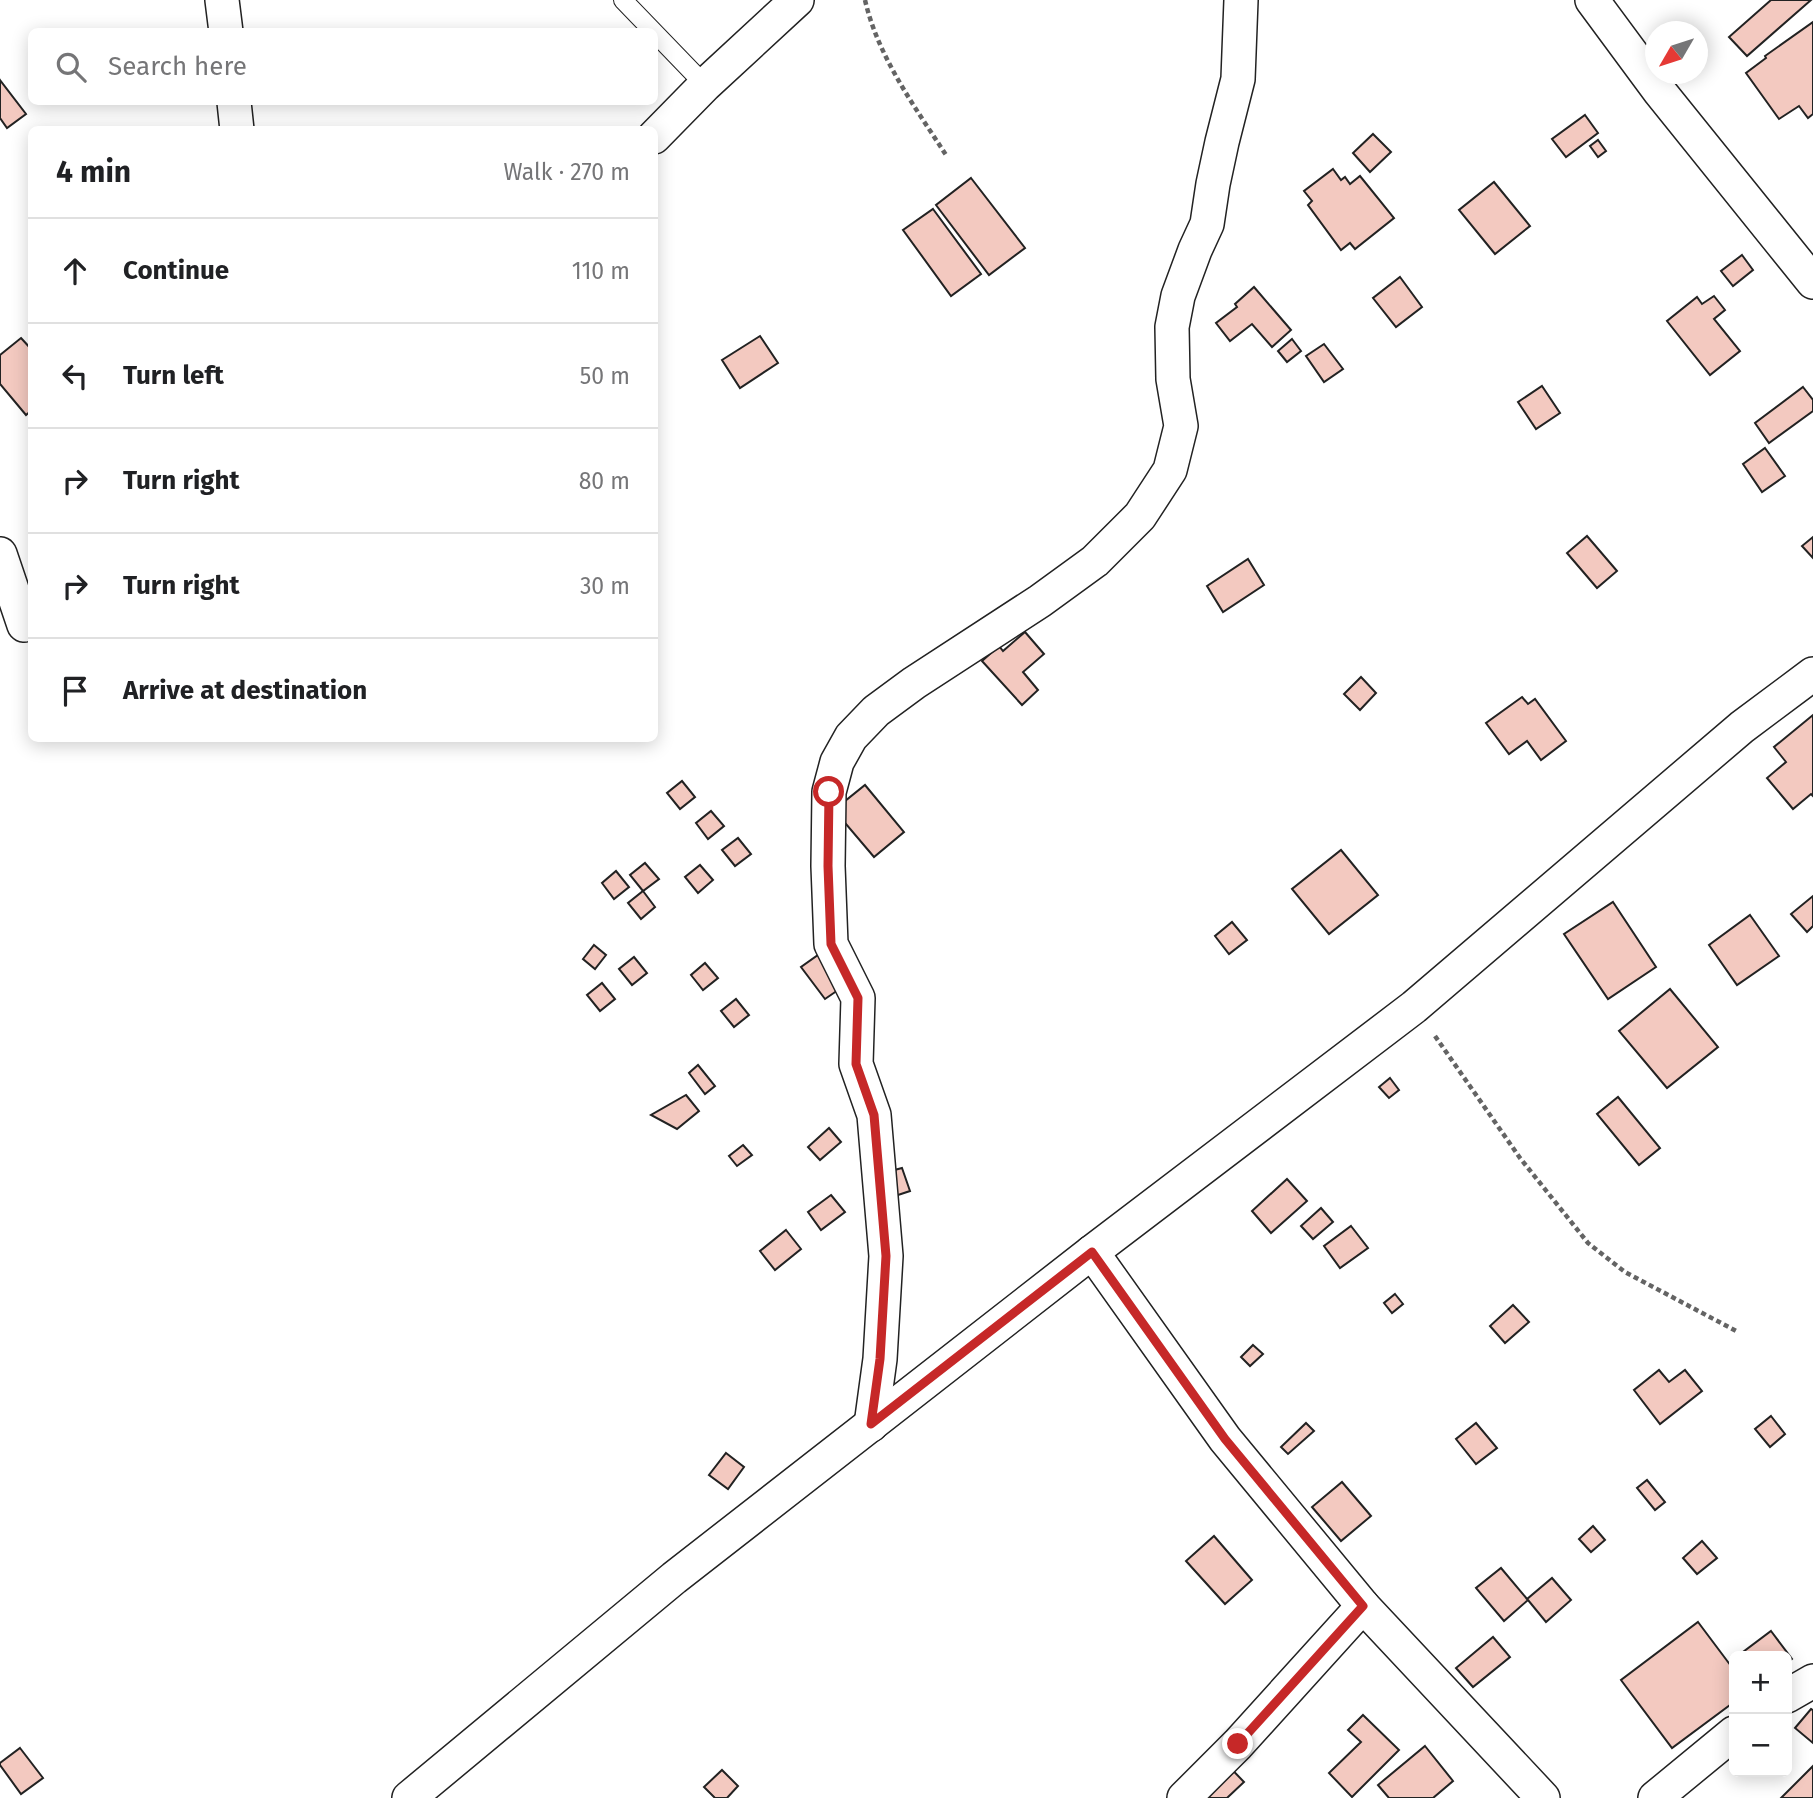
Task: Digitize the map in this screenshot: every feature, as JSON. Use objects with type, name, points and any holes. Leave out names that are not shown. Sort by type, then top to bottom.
[{"type":"street","points":[[222,0],[226,28]]},
{"type":"street","points":[[658,132],[797,0]]},
{"type":"street","points":[[871,1424],[880,1359],[886,1256],[874,1115],[856,1064],[858,998],[831,944],[829,792],[837,762],[851,737],[876,711],[1095,561],[1140,516],[1170,470],[1181,426],[1174,379],[1172,327],[1178,296],[1207,224],[1217,163],[1238,79],[1241,0]]},
{"type":"street","points":[[1592,0],[1660,92],[1813,282]]},
{"type":"street","points":[[234,105],[237,126]]},
{"type":"street","points":[[0,554],[19,626]]},
{"type":"street","points":[[408,1798],[674,1578],[1092,1252],[1414,1007],[1742,727],[1813,674]]},
{"type":"street","points":[[1092,1252],[1225,1439],[1363,1606],[1542,1798]]},
{"type":"street","points":[[1184,1798],[1238,1744],[1363,1606]]},
{"type":"street","points":[[1792,1693],[1813,1681]]},
{"type":"street","points":[[1655,1798],[1729,1737]]},
{"type":"lane","points":[[623,0],[650,28]]},
{"type":"lane","points":[[658,37],[705,86]]},
{"type":"path","points":[[866,0],[890,66],[946,155]]},
{"type":"path","points":[[1414,1007],[1520,1158],[1588,1243],[1625,1272],[1738,1332]]},
{"type":"building","points":[[1771,0],[1811,0],[1747,56],[1729,37]]},
{"type":"building","points":[[1813,22],[1813,114],[1808,118],[1799,106],[1779,119],[1746,73]]},
{"type":"building","points":[[0,80],[26,114],[7,128],[0,118]]},
{"type":"building","points":[[1585,115],[1598,133],[1566,157],[1552,139]]},
{"type":"building","points":[[1373,134],[1391,152],[1370,172],[1353,153]]},
{"type":"building","points":[[1598,140],[1606,151],[1598,157],[1590,146]]},
{"type":"building","points":[[1333,169],[1341,180],[1345,177],[1350,184],[1360,176],[1394,218],[1355,249],[1350,243],[1341,250],[1308,205],[1312,201],[1304,191]]},
{"type":"building","points":[[971,178],[1025,248],[989,275],[936,205]]},
{"type":"building","points":[[1494,182],[1530,226],[1495,254],[1459,210]]},
{"type":"building","points":[[933,209],[981,274],[951,296],[903,230]]},
{"type":"building","points":[[1742,255],[1753,270],[1733,286],[1721,271]]},
{"type":"building","points":[[1400,277],[1422,307],[1396,327],[1373,298]]},
{"type":"building","points":[[1254,287],[1291,330],[1272,347],[1252,324],[1230,341],[1216,323],[1237,307],[1235,304]]},
{"type":"building","points":[[1714,296],[1725,310],[1714,319],[1740,351],[1710,375],[1667,321],[1697,297],[1702,304]]},
{"type":"building","points":[[760,336],[778,363],[740,388],[722,360]]},
{"type":"building","points":[[21,338],[28,346],[26,415],[0,384],[0,355]]},
{"type":"building","points":[[1292,339],[1301,351],[1287,362],[1278,351]]},
{"type":"building","points":[[1324,344],[1343,369],[1324,382],[1306,356]]},
{"type":"building","points":[[1542,386],[1560,413],[1536,429],[1518,402]]},
{"type":"building","points":[[1803,387],[1813,400],[1813,411],[1769,443],[1755,423]]},
{"type":"building","points":[[1765,448],[1785,476],[1762,492],[1743,464]]},
{"type":"building","points":[[1587,536],[1617,571],[1597,588],[1567,553]]},
{"type":"building","points":[[1813,537],[1813,558],[1802,546]]},
{"type":"building","points":[[1248,559],[1264,585],[1223,612],[1207,586]]},
{"type":"building","points":[[1025,632],[1044,654],[1023,672],[1038,690],[1022,705],[982,661],[999,646],[1003,651]]},
{"type":"building","points":[[1361,677],[1376,693],[1360,710],[1344,694]]},
{"type":"building","points":[[1522,697],[1528,704],[1535,699],[1566,741],[1541,760],[1527,741],[1509,754],[1486,723]]},
{"type":"building","points":[[1813,715],[1813,796],[1811,794],[1793,809],[1767,778],[1786,762],[1774,747]]},
{"type":"building","points":[[682,781],[695,797],[680,809],[667,793]]},
{"type":"building","points":[[865,785],[904,832],[874,857],[834,810]]},
{"type":"building","points":[[711,811],[724,826],[708,839],[696,823]]},
{"type":"building","points":[[738,838],[751,854],[735,866],[722,850]]},
{"type":"building","points":[[1341,850],[1378,895],[1329,934],[1292,889]]},
{"type":"building","points":[[645,863],[659,879],[643,891],[630,875]]},
{"type":"building","points":[[700,865],[713,880],[698,893],[685,877]]},
{"type":"building","points":[[616,871],[629,887],[614,899],[602,883]]},
{"type":"building","points":[[643,891],[655,907],[641,919],[628,903]]},
{"type":"building","points":[[1813,896],[1813,926],[1807,932],[1791,914]]},
{"type":"building","points":[[1613,902],[1656,967],[1608,999],[1564,934]]},
{"type":"building","points":[[1750,915],[1779,956],[1737,985],[1709,945]]},
{"type":"building","points":[[1232,922],[1247,940],[1229,954],[1215,936]]},
{"type":"building","points":[[594,945],[606,955],[595,969],[583,959]]},
{"type":"building","points":[[818,955],[841,988],[825,999],[801,967]]},
{"type":"building","points":[[634,957],[647,973],[632,985],[619,969]]},
{"type":"building","points":[[705,963],[718,978],[703,990],[691,975]]},
{"type":"building","points":[[602,983],[615,999],[600,1011],[587,995]]},
{"type":"building","points":[[1670,989],[1718,1047],[1667,1088],[1619,1031]]},
{"type":"building","points":[[736,999],[749,1015],[734,1027],[721,1011]]},
{"type":"building","points":[[698,1065],[715,1086],[705,1094],[689,1073]]},
{"type":"building","points":[[1390,1078],[1399,1090],[1389,1098],[1379,1087]]},
{"type":"building","points":[[686,1095],[699,1111],[677,1129],[651,1115]]},
{"type":"building","points":[[1618,1097],[1660,1148],[1639,1165],[1597,1114]]},
{"type":"building","points":[[829,1128],[841,1142],[820,1160],[808,1147]]},
{"type":"building","points":[[743,1145],[752,1155],[737,1166],[729,1156]]},
{"type":"building","points":[[902,1168],[910,1191],[895,1196],[887,1172]]},
{"type":"building","points":[[1287,1179],[1307,1201],[1271,1233],[1252,1211]]},
{"type":"building","points":[[831,1195],[845,1212],[821,1230],[808,1212]]},
{"type":"building","points":[[1321,1208],[1333,1222],[1313,1239],[1301,1226]]},
{"type":"building","points":[[1351,1226],[1368,1248],[1340,1268],[1324,1246]]},
{"type":"building","points":[[786,1230],[801,1249],[775,1270],[760,1251]]},
{"type":"building","points":[[1395,1294],[1403,1304],[1392,1313],[1384,1303]]},
{"type":"building","points":[[1513,1305],[1529,1322],[1505,1343],[1490,1326]]},
{"type":"building","points":[[1253,1345],[1263,1354],[1250,1366],[1241,1357]]},
{"type":"building","points":[[1659,1370],[1669,1382],[1685,1370],[1702,1391],[1660,1424],[1634,1390]]},
{"type":"building","points":[[1771,1416],[1785,1434],[1770,1447],[1755,1429]]},
{"type":"building","points":[[1306,1423],[1314,1431],[1288,1454],[1281,1447]]},
{"type":"building","points":[[1476,1423],[1497,1448],[1476,1464],[1456,1439]]},
{"type":"building","points":[[726,1453],[744,1467],[728,1489],[709,1475]]},
{"type":"building","points":[[1647,1480],[1665,1502],[1655,1510],[1637,1488]]},
{"type":"building","points":[[1342,1482],[1371,1516],[1341,1541],[1312,1507]]},
{"type":"building","points":[[1593,1526],[1605,1540],[1591,1552],[1579,1539]]},
{"type":"building","points":[[1214,1536],[1252,1580],[1225,1604],[1186,1561]]},
{"type":"building","points":[[1702,1541],[1717,1558],[1697,1574],[1683,1558]]},
{"type":"building","points":[[1501,1568],[1527,1599],[1552,1578],[1571,1600],[1546,1622],[1528,1600],[1504,1621],[1476,1588]]},
{"type":"building","points":[[1698,1622],[1729,1663],[1729,1706],[1672,1748],[1621,1680]]},
{"type":"building","points":[[1771,1631],[1786,1651],[1744,1651]]},
{"type":"building","points":[[1493,1637],[1510,1657],[1473,1687],[1456,1668]]},
{"type":"building","points":[[1811,1709],[1813,1710],[1813,1743],[1795,1728]]},
{"type":"building","points":[[1363,1715],[1399,1750],[1352,1797],[1329,1773],[1361,1742],[1348,1730]]},
{"type":"building","points":[[1425,1746],[1453,1781],[1433,1798],[1389,1798],[1378,1785]]},
{"type":"building","points":[[20,1748],[43,1778],[21,1794],[0,1765]]},
{"type":"building","points":[[1219,1756],[1244,1782],[1227,1798],[1210,1798],[1193,1780]]},
{"type":"building","points":[[1813,1766],[1813,1798],[1781,1798]]},
{"type":"building","points":[[722,1770],[738,1786],[727,1798],[715,1798],[704,1787]]},
{"type":"route","points":[[829,792],[831,944],[858,998],[856,1064],[874,1115],[882,1194],[886,1256],[880,1359],[871,1424],[1092,1252],[1225,1439],[1363,1606],[1238,1744]]}]
